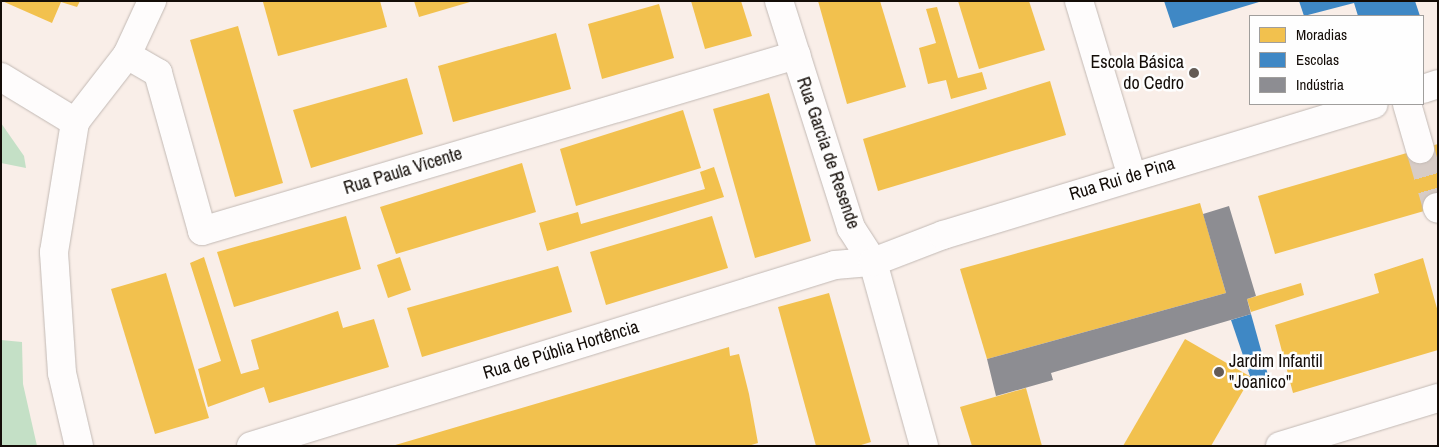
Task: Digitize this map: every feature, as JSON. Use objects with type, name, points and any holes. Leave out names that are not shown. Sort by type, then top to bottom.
[{"type":"street","points":[[79,446],[62,373],[54,252],[75,122],[127,55],[152,1]]},
{"type":"street","name":"Rua Garcia de Resende","points":[[779,1],[851,228],[873,262],[924,446]]},
{"type":"street","points":[[1079,1],[1132,176]]},
{"type":"street","name":"Rua Paula Vicente","points":[[127,55],[158,73],[202,231],[796,54]]},
{"type":"street","points":[[1,77],[75,122]]},
{"type":"street","points":[[1424,89],[1438,84]]},
{"type":"street","name":"Rua Rui de Pina","points":[[873,262],[943,235],[1371,105]]},
{"type":"street","points":[[1407,105],[1420,149]]},
{"type":"street","name":"Rua de Públia Hortência","points":[[251,446],[835,265],[873,262]]},
{"type":"street","points":[[1280,446],[1438,398]]},
{"type":"green space","points":[[1,123],[24,156],[26,168],[1,163]]},
{"type":"green space","points":[[1,340],[22,342],[23,384],[37,446],[1,446]]},
{"type":"building: Moradias","points":[[2,1],[80,1],[77,7],[61,2],[52,23]]},
{"type":"building: Moradias","points":[[380,1],[387,27],[278,56],[263,2]]},
{"type":"building: Moradias","points":[[414,1],[470,1],[470,2],[419,17]]},
{"type":"building: Moradias","points":[[691,1],[741,1],[752,36],[705,49]]},
{"type":"building: Moradias","points":[[818,1],[880,1],[906,87],[847,104]]},
{"type":"building: Moradias","points":[[958,1],[1029,1],[1045,50],[979,69]]},
{"type":"building: Moradias","points":[[659,4],[674,58],[602,79],[588,24]]},
{"type":"building: Moradias","points":[[937,7],[958,78],[982,72],[987,89],[951,99],[946,80],[928,84],[919,48],[936,43],[926,9]]},
{"type":"building: Moradias","points":[[238,26],[283,183],[235,197],[190,40]]},
{"type":"building: Moradias","points":[[556,33],[571,89],[453,122],[438,66]]},
{"type":"building: Moradias","points":[[407,78],[423,134],[311,168],[293,110]]},
{"type":"building: Moradias","points":[[1050,81],[1066,135],[878,191],[863,139]]},
{"type":"building: Moradias","points":[[769,93],[811,241],[755,258],[713,109]]},
{"type":"building: Moradias","points":[[683,110],[701,168],[576,206],[560,149]]},
{"type":"building: Moradias","points":[[1438,144],[1438,207],[1275,254],[1258,196]]},
{"type":"building: Moradias","points":[[522,163],[536,212],[396,254],[380,207]]},
{"type":"building: Moradias","points":[[714,167],[724,197],[547,251],[539,223],[578,212],[581,224],[705,189],[700,172]]},
{"type":"building: Moradias","points":[[1200,203],[1226,293],[987,359],[960,269]]},
{"type":"building: Moradias","points":[[346,216],[361,269],[234,307],[217,252]]},
{"type":"building: Moradias","points":[[712,216],[728,268],[606,305],[590,252]]},
{"type":"building: Moradias","points":[[204,257],[241,374],[259,369],[251,340],[338,311],[343,328],[374,319],[389,367],[269,403],[264,387],[208,407],[198,369],[221,361],[190,263]]},
{"type":"building: Moradias","points":[[400,257],[411,290],[388,298],[377,265]]},
{"type":"building: Moradias","points":[[1423,258],[1438,312],[1438,350],[1293,393],[1275,325],[1379,293],[1374,274]]},
{"type":"building: Moradias","points":[[558,266],[572,312],[422,357],[407,308]]},
{"type":"building: Moradias","points":[[166,273],[209,418],[155,434],[111,289]]},
{"type":"building: Moradias","points":[[1301,283],[1304,295],[1251,312],[1247,299]]},
{"type":"building: Moradias","points":[[829,293],[871,442],[858,446],[816,446],[778,307]]},
{"type":"building: Moradias","points":[[1185,339],[1251,377],[1211,446],[1123,446]]},
{"type":"building: Moradias","points":[[729,347],[730,356],[739,354],[749,394],[758,443],[748,446],[392,446]]},
{"type":"building: Moradias","points":[[1026,388],[1042,446],[972,446],[960,407]]},
{"type":"building: Escolas","points":[[1164,1],[1259,1],[1259,2],[1173,28]]},
{"type":"building: Escolas","points":[[1299,1],[1415,1],[1420,15],[1358,15],[1354,3],[1304,15]]},
{"type":"building: Escolas","points":[[1251,314],[1268,375],[1251,379],[1231,320]]},
{"type":"building: Indústria","points":[[1229,206],[1256,296],[1247,299],[1251,314],[1051,373],[1053,380],[996,396],[987,359],[1226,293],[1203,214]]},
{"type":"tunnel","points":[[1420,149],[1437,207]]},
{"type":"place","name":"Escola Básica do Cedro","points":[[1194,73]]},
{"type":"place","name":"Jardim Infantil \"Joanico\"","points":[[1219,372]]}]
